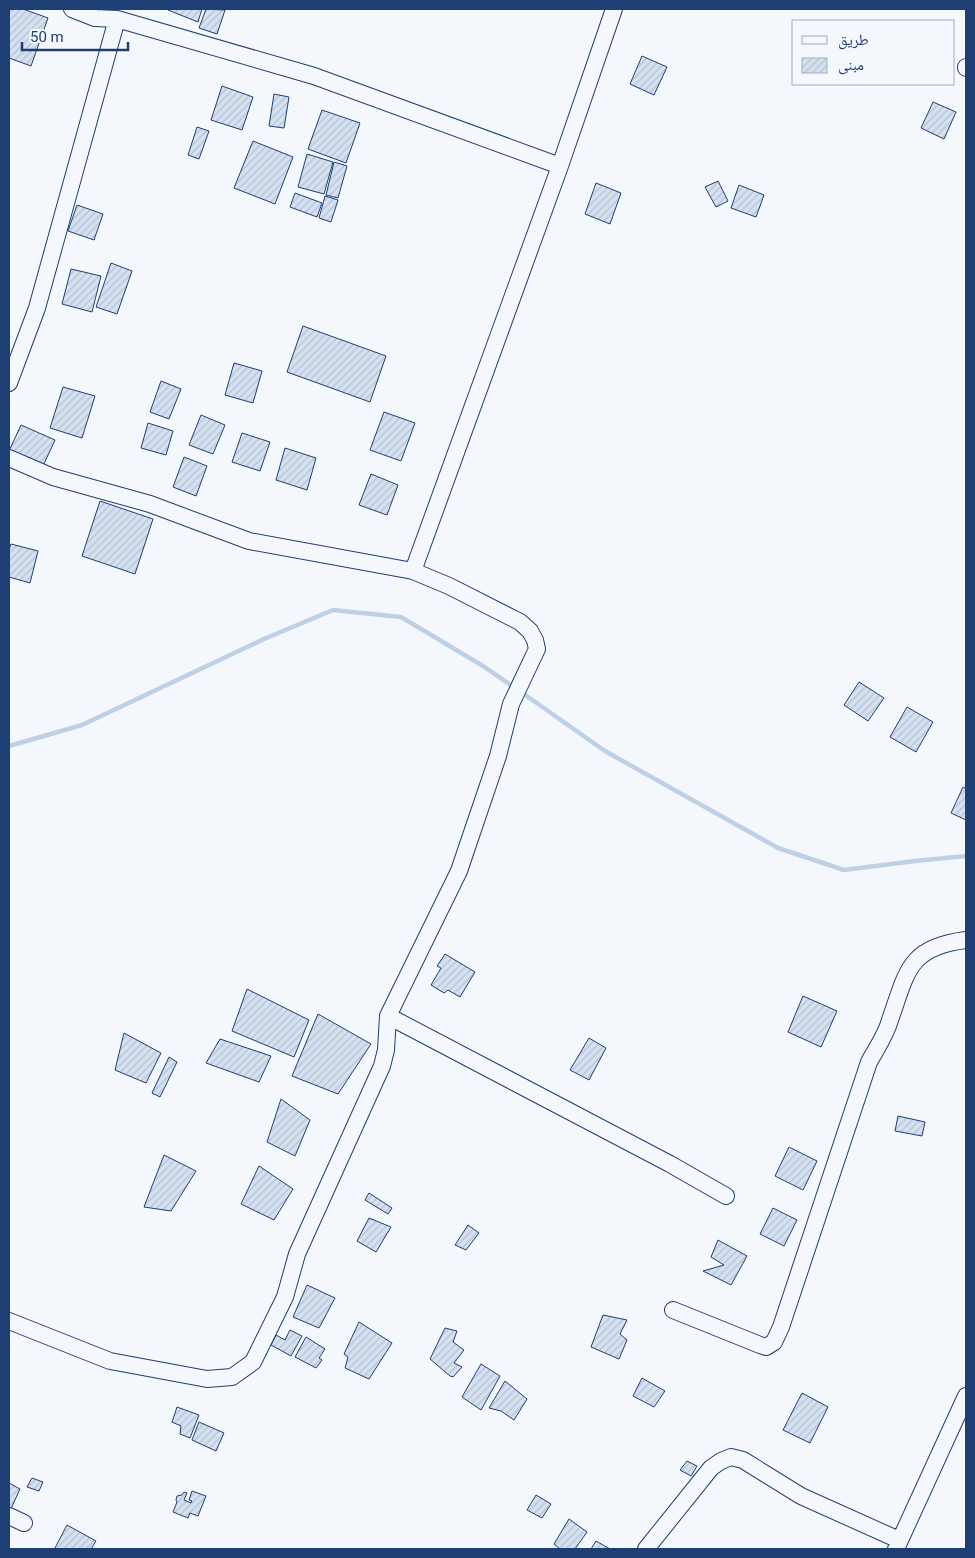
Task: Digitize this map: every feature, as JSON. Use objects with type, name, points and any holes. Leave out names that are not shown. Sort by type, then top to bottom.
[{"type":"street","points":[[72,9],[95,18],[117,19],[314,76],[560,166]]},
{"type":"street","points":[[413,571],[560,166],[614,9]]},
{"type":"street","points":[[9,383],[36,308],[117,19]]},
{"type":"street","points":[[9,458],[53,477],[150,504],[249,541],[413,571],[449,586],[520,622],[530,631],[535,640],[536,649],[511,704],[498,756],[459,872],[388,1016],[386,1050],[382,1066],[297,1254],[285,1297],[253,1362],[232,1377],[207,1379],[110,1361],[9,1321]]},
{"type":"street","points":[[673,1310],[766,1347],[774,1342],[869,1062],[890,1023],[901,987],[910,966],[924,953],[948,942],[966,940]]},
{"type":"street","points":[[388,1016],[670,1164],[726,1196]]},
{"type":"street","points":[[646,1549],[711,1468],[721,1460],[731,1457],[743,1460],[801,1496],[897,1545],[966,1396]]},
{"type":"building","points":[[9,9],[23,9],[48,18],[31,66],[9,58]]},
{"type":"building","points":[[169,9],[202,9],[198,22]]},
{"type":"building","points":[[206,9],[225,10],[217,34],[199,28]]},
{"type":"building","points":[[642,56],[667,67],[654,95],[630,84]]},
{"type":"building","points":[[222,86],[253,97],[242,130],[211,120]]},
{"type":"building","points":[[274,94],[289,97],[284,128],[269,126]]},
{"type":"building","points":[[933,102],[956,112],[944,139],[921,128]]},
{"type":"building","points":[[322,110],[360,123],[346,163],[308,149]]},
{"type":"building","points":[[197,127],[209,131],[199,159],[188,155]]},
{"type":"building","points":[[253,141],[293,157],[275,204],[234,188]]},
{"type":"building","points":[[307,154],[333,162],[324,194],[298,187]]},
{"type":"building","points":[[334,162],[347,166],[338,198],[326,195]]},
{"type":"building","points":[[718,181],[728,201],[716,207],[705,187]]},
{"type":"building","points":[[596,183],[621,193],[610,224],[585,214]]},
{"type":"building","points":[[739,185],[764,195],[756,217],[731,208]]},
{"type":"building","points":[[295,193],[322,203],[317,217],[290,207]]},
{"type":"building","points":[[325,196],[338,200],[331,222],[319,218]]},
{"type":"building","points":[[77,205],[103,214],[94,240],[68,231]]},
{"type":"building","points":[[111,263],[132,271],[117,314],[96,307]]},
{"type":"building","points":[[71,269],[101,276],[92,312],[62,304]]},
{"type":"building","points":[[303,326],[386,356],[370,402],[287,372]]},
{"type":"building","points":[[234,363],[262,371],[253,403],[225,395]]},
{"type":"building","points":[[161,381],[181,389],[169,419],[150,412]]},
{"type":"building","points":[[63,387],[95,396],[82,438],[50,428]]},
{"type":"building","points":[[384,412],[415,423],[401,461],[370,450]]},
{"type":"building","points":[[201,415],[225,425],[213,454],[189,445]]},
{"type":"building","points":[[148,423],[173,431],[166,455],[141,448]]},
{"type":"building","points":[[21,425],[55,440],[43,466],[9,451]]},
{"type":"building","points":[[242,433],[270,442],[260,471],[232,462]]},
{"type":"building","points":[[285,448],[316,458],[307,490],[276,480]]},
{"type":"building","points":[[184,457],[207,466],[196,496],[173,487]]},
{"type":"building","points":[[371,474],[398,485],[387,515],[359,505]]},
{"type":"building","points":[[100,501],[153,519],[135,574],[82,556]]},
{"type":"building","points":[[11,544],[38,551],[30,583],[9,577],[9,550]]},
{"type":"building","points":[[859,682],[884,698],[868,721],[844,705]]},
{"type":"building","points":[[907,707],[933,722],[916,752],[890,737]]},
{"type":"building","points":[[963,787],[966,789],[966,820],[951,813]]},
{"type":"building","points":[[445,954],[475,972],[460,997],[448,990],[444,993],[431,985],[441,968],[437,966]]},
{"type":"building","points":[[247,989],[309,1020],[294,1057],[232,1031]]},
{"type":"building","points":[[803,996],[837,1011],[821,1047],[788,1032]]},
{"type":"building","points":[[318,1014],[371,1044],[338,1094],[292,1076]]},
{"type":"building","points":[[124,1033],[161,1053],[146,1083],[115,1070]]},
{"type":"building","points":[[589,1038],[606,1048],[589,1080],[570,1070]]},
{"type":"building","points":[[220,1039],[271,1056],[259,1082],[206,1063]]},
{"type":"building","points":[[169,1057],[177,1062],[160,1097],[152,1093]]},
{"type":"building","points":[[281,1099],[310,1120],[295,1156],[267,1142]]},
{"type":"building","points":[[898,1116],[925,1122],[922,1136],[895,1131]]},
{"type":"building","points":[[789,1147],[817,1161],[803,1190],[775,1176]]},
{"type":"building","points":[[164,1155],[196,1171],[171,1211],[144,1207]]},
{"type":"building","points":[[259,1166],[293,1189],[274,1220],[241,1204]]},
{"type":"building","points":[[369,1193],[392,1208],[388,1214],[365,1200]]},
{"type":"building","points":[[773,1208],[797,1220],[784,1246],[760,1234]]},
{"type":"building","points":[[369,1218],[391,1227],[376,1252],[357,1241]]},
{"type":"building","points":[[468,1225],[479,1233],[466,1250],[455,1245]]},
{"type":"building","points":[[718,1240],[747,1256],[731,1285],[703,1271],[724,1265],[711,1257]]},
{"type":"building","points":[[307,1285],[335,1298],[319,1328],[293,1317]]},
{"type":"building","points":[[603,1315],[627,1320],[620,1334],[627,1340],[619,1359],[591,1347]]},
{"type":"building","points":[[359,1322],[392,1343],[369,1379],[345,1368],[348,1357],[344,1354]]},
{"type":"building","points":[[445,1328],[457,1331],[453,1342],[464,1350],[454,1363],[462,1367],[453,1377],[430,1359]]},
{"type":"building","points":[[290,1330],[302,1336],[291,1356],[271,1345],[276,1335],[285,1340]]},
{"type":"building","points":[[306,1337],[325,1349],[319,1358],[322,1360],[316,1368],[295,1357]]},
{"type":"building","points":[[481,1364],[500,1376],[481,1410],[462,1397]]},
{"type":"building","points":[[642,1378],[665,1391],[654,1407],[633,1396]]},
{"type":"building","points":[[505,1381],[527,1399],[514,1420],[501,1411],[489,1408]]},
{"type":"building","points":[[802,1393],[828,1407],[810,1443],[783,1430]]},
{"type":"building","points":[[177,1407],[199,1415],[190,1438],[180,1434],[181,1426],[172,1422]]},
{"type":"building","points":[[199,1422],[224,1433],[216,1451],[192,1440]]},
{"type":"building","points":[[687,1461],[697,1466],[691,1476],[680,1470]]},
{"type":"building","points":[[32,1478],[43,1482],[39,1491],[27,1487]]},
{"type":"building","points":[[9,1483],[20,1489],[9,1513]]},
{"type":"building","points":[[192,1491],[206,1496],[198,1516],[190,1513],[188,1518],[173,1512],[177,1496],[182,1495],[184,1492],[187,1493],[184,1500],[191,1503],[192,1501],[189,1500]]},
{"type":"building","points":[[536,1495],[551,1504],[542,1518],[527,1510]]},
{"type":"building","points":[[569,1519],[587,1532],[575,1549],[560,1549],[554,1544]]},
{"type":"building","points":[[67,1525],[96,1541],[91,1549],[55,1548]]},
{"type":"building","points":[[596,1541],[610,1549],[591,1549]]},
{"type":"waterway","points":[[9,746],[82,725],[264,639],[333,610],[401,617],[483,666],[515,688]]},
{"type":"waterway","points":[[521,692],[605,751],[778,848],[844,870],[966,856]]}]
